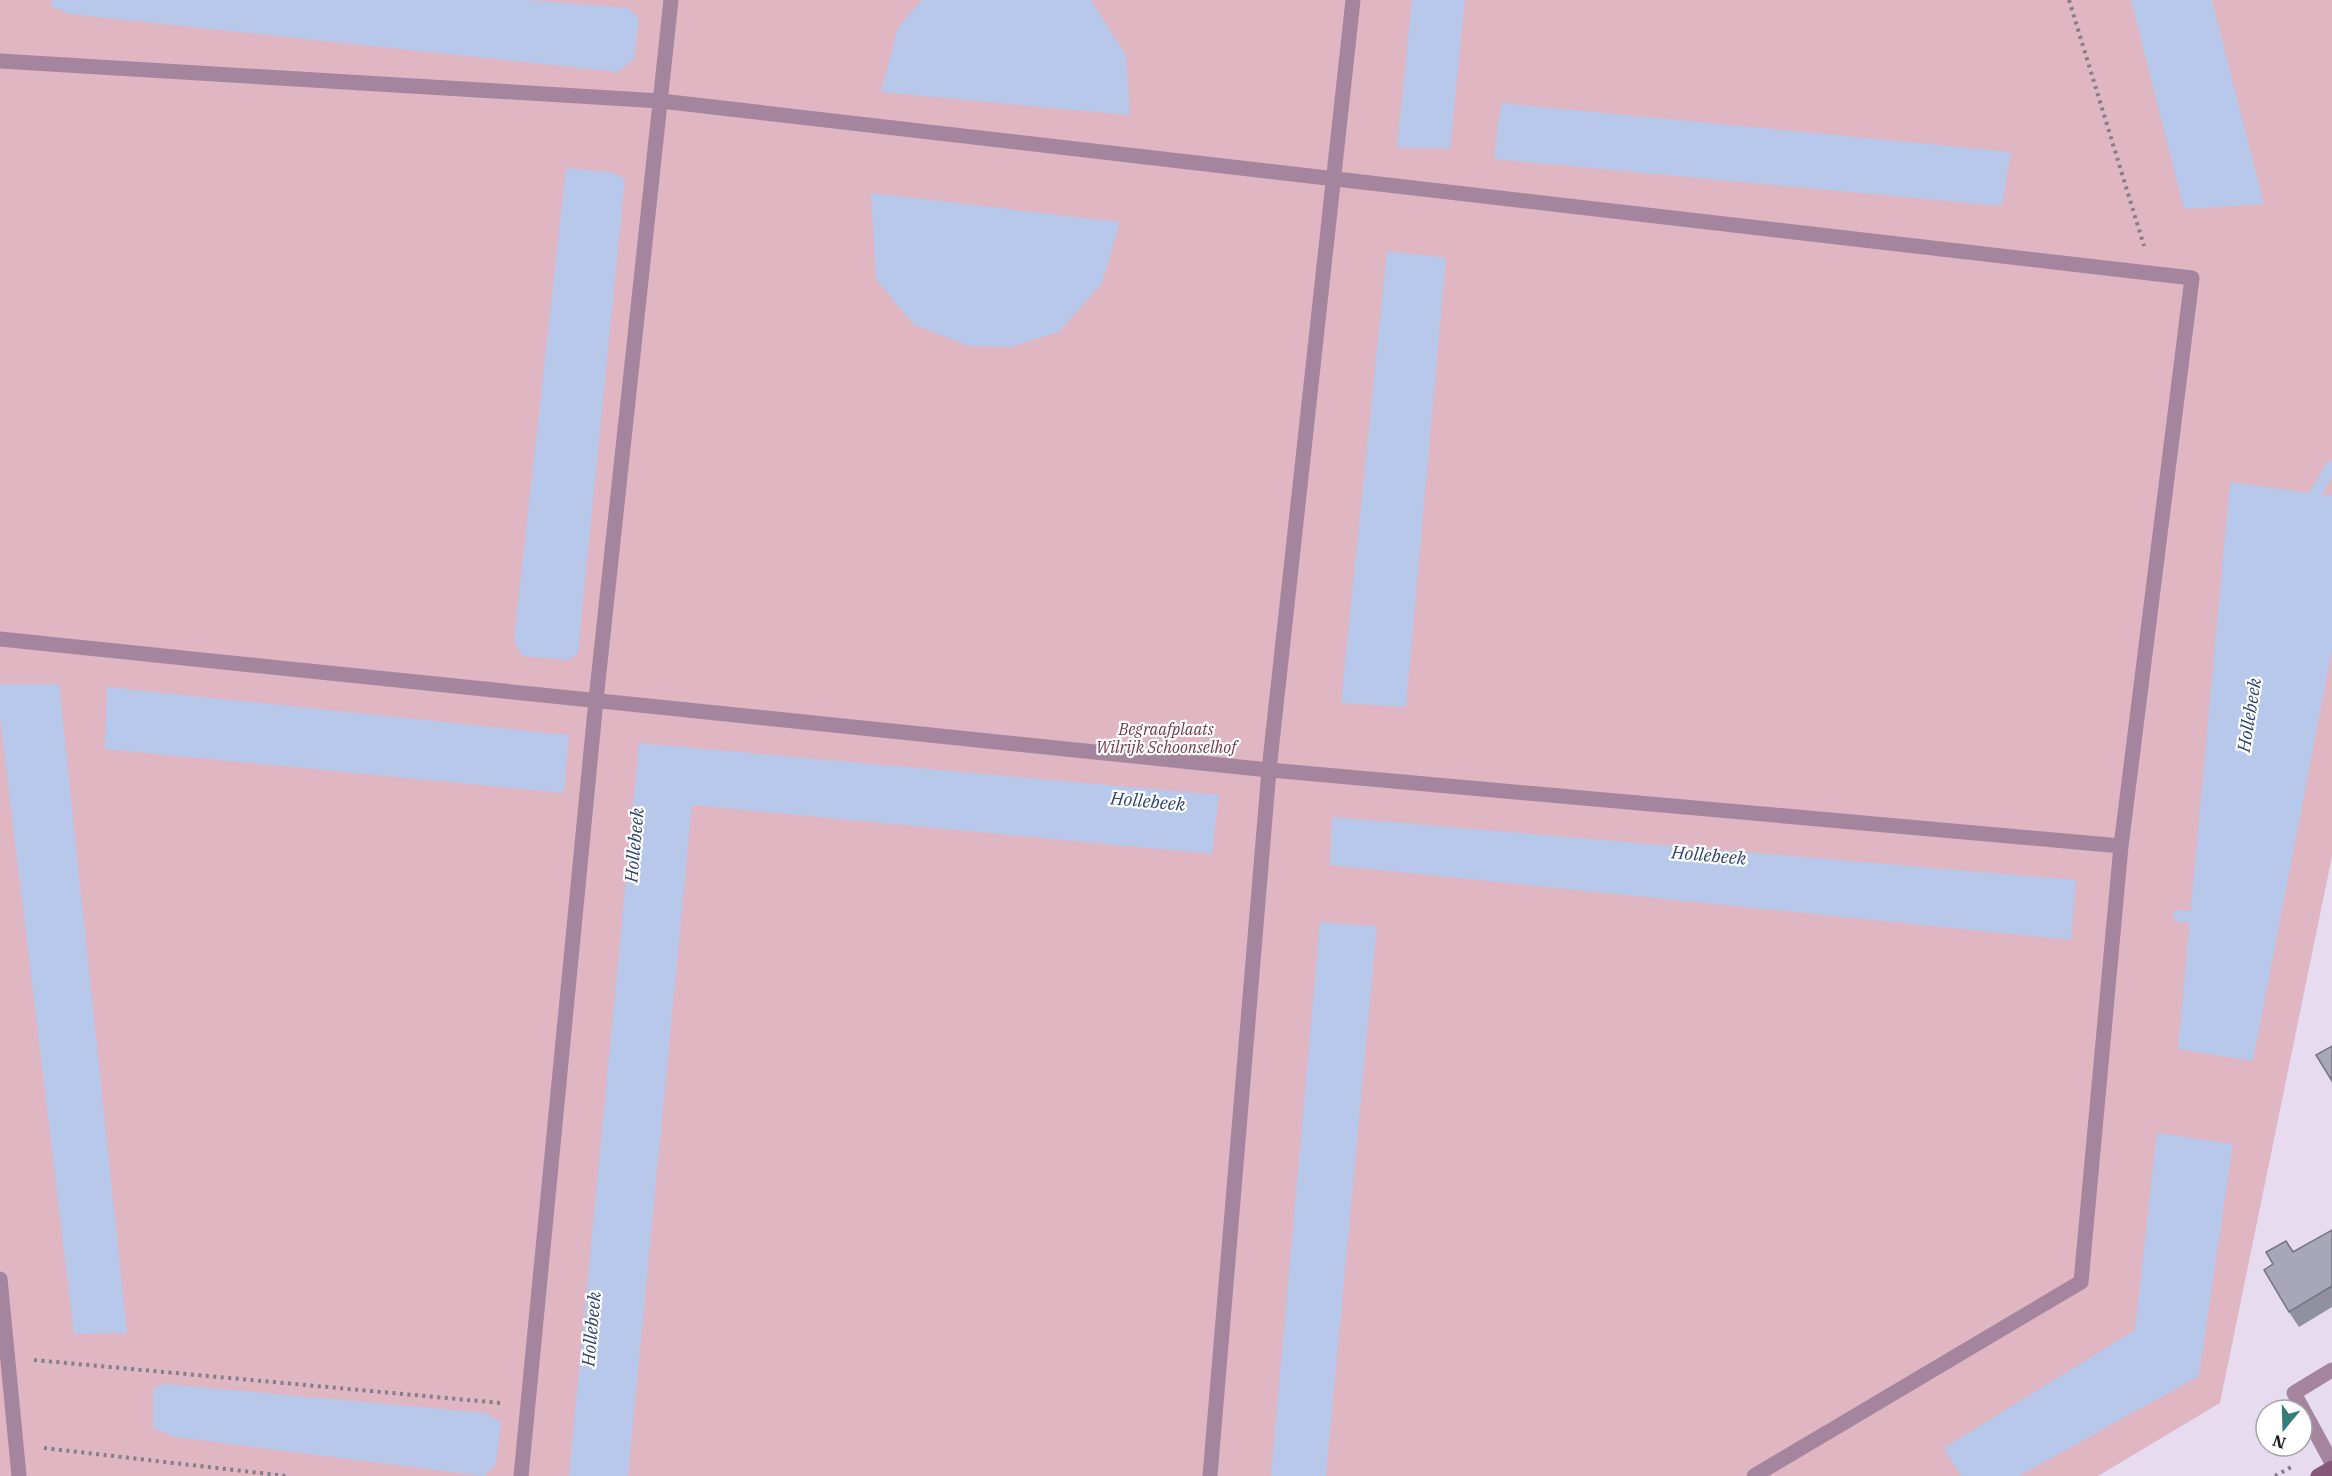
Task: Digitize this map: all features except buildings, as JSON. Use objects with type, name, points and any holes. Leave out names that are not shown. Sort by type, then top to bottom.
[{"type":"main road","points":[[2318,1476],[2332,1468]]},
{"type":"street","points":[[521,1476],[596,700],[672,0]]},
{"type":"street","points":[[1210,1476],[1269,770],[1353,0]]},
{"type":"street","points":[[0,61],[661,101],[2192,278],[2121,846],[2081,1282],[1754,1476]]},
{"type":"street","points":[[0,639],[1269,770],[2121,846]]},
{"type":"street","points":[[0,1279],[19,1476]]},
{"type":"street","points":[[2332,1370],[2294,1393],[2332,1463]]},
{"type":"path","points":[[2069,0],[2152,273]]},
{"type":"path","points":[[8,1358],[528,1405]]},
{"type":"path","points":[[16,1445],[286,1476]]},
{"type":"green space","name":"Begraafplaats Wilrijk Schoonselhof","points":[[0,0],[2332,0],[2332,856],[2220,1403],[2098,1476],[0,1476]]},
{"type":"water","points":[[52,0],[526,0],[629,8],[639,19],[634,59],[618,72],[70,14],[51,6]]},
{"type":"water","points":[[922,0],[1091,0],[1126,55],[1130,115],[881,92],[898,28]]},
{"type":"water","points":[[1412,0],[1465,0],[1450,149],[1397,147]]},
{"type":"water","points":[[2131,0],[2212,0],[2264,204],[2184,209]]},
{"type":"water","points":[[1501,103],[2011,152],[2002,206],[1494,159]]},
{"type":"water","points":[[566,168],[612,172],[625,179],[578,653],[568,660],[522,656],[514,640]]},
{"type":"water","points":[[871,193],[1120,222],[1102,283],[1059,332],[1010,347],[969,346],[913,324],[876,279]]},
{"type":"water","points":[[1387,251],[1446,258],[1406,707],[1341,703]]},
{"type":"water","points":[[2230,482],[2332,496],[2332,650],[2253,1061],[2178,1049]]},
{"type":"water","points":[[0,684],[59,684],[127,1333],[74,1334],[0,717]]},
{"type":"water","points":[[107,687],[569,735],[564,793],[105,749]]},
{"type":"water","points":[[639,743],[1219,795],[1212,854],[692,805],[628,1476],[569,1476]]},
{"type":"water","points":[[1332,817],[2076,880],[2071,940],[1330,865]]},
{"type":"water","points":[[1320,922],[1377,926],[1326,1476],[1271,1476]]},
{"type":"water","points":[[2157,1133],[2233,1144],[2199,1376],[2019,1476],[1961,1476],[1944,1448],[2135,1330]]},
{"type":"water","points":[[165,1384],[486,1413],[501,1422],[496,1465],[484,1476],[176,1437],[153,1428],[153,1389]]},
{"type":"waterway","name":"Hollebeek","points":[[2308,506],[2332,466]]},
{"type":"waterway","name":"Hollebeek","points":[[2179,916],[2204,918]]}]
